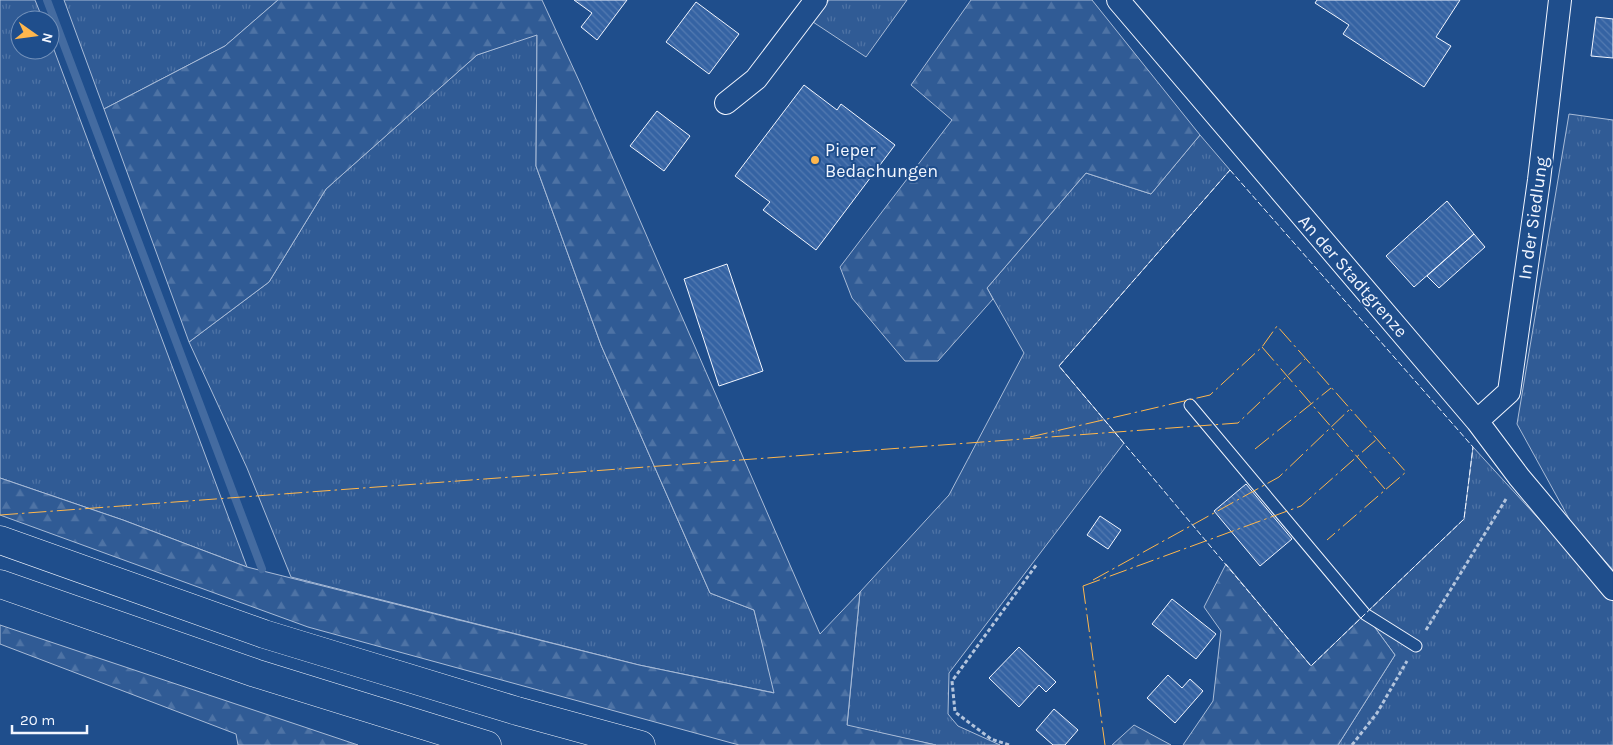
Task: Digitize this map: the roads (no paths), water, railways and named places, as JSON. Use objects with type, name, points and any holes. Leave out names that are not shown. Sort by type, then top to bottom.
[{"type":"highway","points":[[0,540],[264,634],[517,712],[641,745]]},
{"type":"highway","points":[[0,584],[256,673],[487,745]]},
{"type":"street","points":[[726,103],[756,79],[816,0]]},
{"type":"street","name":"An der Stadtgrenze","points":[[1118,0],[1478,421],[1519,477],[1613,589]]},
{"type":"street","name":"In der Siedlung","points":[[1478,421],[1509,392],[1539,180],[1560,0]]},
{"type":"lane","points":[[1190,405],[1365,614],[1416,646]]},
{"type":"waterway","points":[[47,0],[262,569]]},
{"type":"place","name":"Pieper Bedachungen","points":[[815,160]]}]
